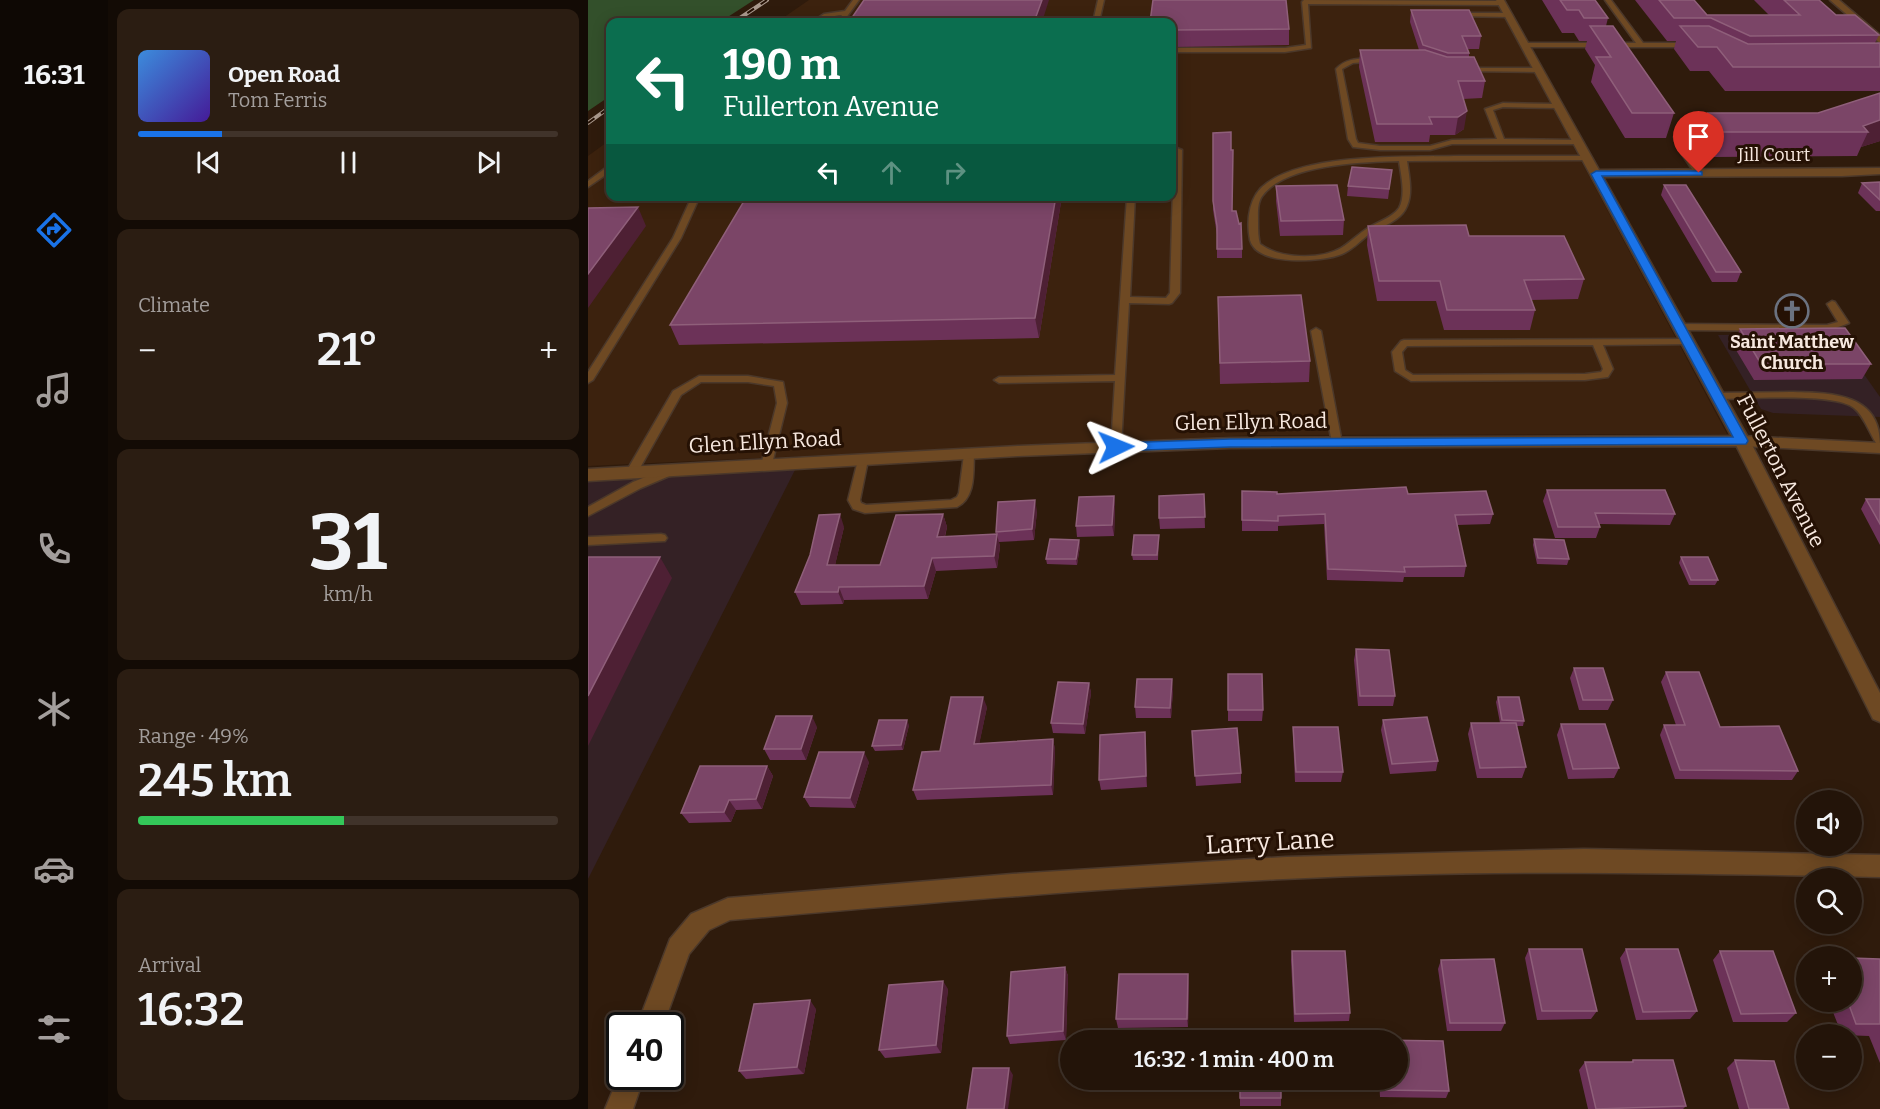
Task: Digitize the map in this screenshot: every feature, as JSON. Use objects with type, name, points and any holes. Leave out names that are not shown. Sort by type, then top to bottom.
[{"type":"street","points":[[1834,0],[1880,40]]},
{"type":"street","name":"Fullerton Avenue","points":[[1501,1],[1742,441],[1880,712]]},
{"type":"street","name":"Jill Court","points":[[1596,174],[1880,171]]},
{"type":"street","name":"Glen Ellyn Road","points":[[588,475],[969,454],[1230,443],[1742,441],[1880,448]]},
{"type":"street","name":"Larry Lane","points":[[655,1012],[679,947],[700,921],[728,909],[1012,885],[1286,868],[1584,860],[1880,866]]},
{"type":"street","points":[[619,1109],[626,1090]]},
{"type":"lane","points":[[843,18],[855,0]]},
{"type":"lane","points":[[1097,18],[1101,0]]},
{"type":"lane","points":[[1608,0],[1641,45]]},
{"type":"lane","points":[[1176,50],[1285,50],[1309,47],[1307,1],[1501,1]]},
{"type":"lane","points":[[820,18],[847,13]]},
{"type":"lane","points":[[1445,15],[1509,15]]},
{"type":"lane","points":[[1524,45],[1703,45]]},
{"type":"lane","points":[[1387,60],[1354,61],[1343,64],[1340,69],[1352,139],[1356,145],[1380,148],[1430,148],[1452,142],[1578,142]]},
{"type":"lane","points":[[1455,70],[1538,70]]},
{"type":"lane","points":[[1501,141],[1489,109],[1503,105],[1558,106]]},
{"type":"lane","points":[[1692,129],[1683,130],[1678,137],[1681,147],[1699,173]]},
{"type":"lane","points":[[1126,300],[1168,301],[1175,293],[1178,150],[1176,149]]},
{"type":"lane","points":[[1403,159],[1405,203],[1401,210],[1366,233],[1347,249],[1335,255],[1316,258],[1285,257],[1259,248],[1255,241],[1254,208],[1259,194],[1273,183],[1304,170],[1335,164],[1403,159],[1586,158]]},
{"type":"lane","points":[[588,184],[606,172]]},
{"type":"lane","points":[[588,381],[677,238],[694,201]]},
{"type":"lane","points":[[1116,447],[1131,201]]},
{"type":"lane","points":[[1679,327],[1828,328],[1844,323],[1832,304]]},
{"type":"lane","points":[[1317,331],[1337,443]]},
{"type":"lane","points":[[1597,343],[1608,369],[1604,375],[1585,377],[1411,378],[1400,371],[1397,352],[1404,343],[1688,342]]},
{"type":"lane","points":[[999,380],[1121,378]]},
{"type":"lane","points":[[633,472],[677,393],[699,379],[748,379],[780,384],[782,403],[767,465]]},
{"type":"lane","points":[[1717,396],[1813,396],[1839,399],[1857,405],[1880,441]]},
{"type":"lane","points":[[863,460],[854,500],[857,506],[865,509],[953,504],[961,500],[965,493],[969,454]]},
{"type":"lane","points":[[588,512],[637,485],[673,470]]},
{"type":"lane","points":[[588,541],[661,538]]},
{"type":"shaded area","points":[[809,0],[1495,0],[1727,434],[1254,435],[588,466],[588,156],[606,143],[606,201],[1176,201],[1176,18],[783,18]]},
{"type":"shaded area","points":[[1835,333],[1880,397],[1880,417],[1773,413],[1761,409],[1718,335]]},
{"type":"shaded area","points":[[796,468],[588,879],[588,480]]},
{"type":"green space","points":[[588,0],[754,0],[726,18],[606,18],[606,99],[588,111]]},
{"type":"building","points":[[864,0],[1042,0],[1035,18],[852,18]]},
{"type":"building","points":[[1153,0],[1286,0],[1289,29],[1176,30],[1176,18],[1151,18]]},
{"type":"building","points":[[1560,0],[1595,0],[1608,18],[1584,18],[1579,10],[1567,10]]},
{"type":"building","points":[[1659,0],[1694,0],[1707,15],[1800,15],[1784,0],[1819,0],[1836,15],[1855,15],[1879,35],[1750,36],[1711,18],[1674,18]]},
{"type":"building","points":[[1411,10],[1469,10],[1481,36],[1462,36],[1469,53],[1448,53],[1423,45]]},
{"type":"building","points":[[1590,26],[1613,26],[1674,113],[1632,113],[1596,57],[1611,57]]},
{"type":"building","points":[[1680,26],[1709,26],[1748,44],[1880,43],[1880,67],[1733,67],[1717,47],[1698,47]]},
{"type":"building","points":[[1360,50],[1425,50],[1447,57],[1474,57],[1485,81],[1458,81],[1467,111],[1458,117],[1429,117],[1432,124],[1377,124]]},
{"type":"building","points":[[1880,93],[1880,120],[1863,126],[1868,132],[1722,132],[1708,113],[1818,113]]},
{"type":"building","points":[[1231,132],[1232,211],[1236,211],[1239,224],[1241,223],[1242,249],[1217,249],[1217,226],[1213,201],[1213,133]]},
{"type":"building","points":[[1352,167],[1392,170],[1389,189],[1348,186]]},
{"type":"building","points":[[1880,182],[1880,200],[1862,183]]},
{"type":"building","points":[[1337,185],[1344,220],[1281,221],[1276,186]]},
{"type":"building","points":[[1664,185],[1686,185],[1741,272],[1716,272]]},
{"type":"building","points":[[744,201],[1055,201],[1035,318],[670,325]]},
{"type":"building","points":[[638,207],[588,274],[588,208]]},
{"type":"building","points":[[1466,225],[1469,236],[1564,236],[1584,279],[1524,280],[1535,310],[1447,310],[1440,281],[1379,281],[1368,226]]},
{"type":"building","points":[[1301,295],[1310,361],[1220,363],[1218,297]]},
{"type":"building","points":[[1845,328],[1871,364],[1761,364],[1740,329]]},
{"type":"building","points":[[1406,487],[1408,494],[1486,491],[1493,514],[1455,515],[1466,566],[1404,567],[1405,572],[1328,569],[1325,514],[1278,516],[1278,521],[1242,520],[1242,491],[1277,492],[1277,494]]},
{"type":"building","points":[[1547,490],[1665,490],[1675,514],[1595,513],[1600,527],[1558,527]]},
{"type":"building","points":[[1204,494],[1205,517],[1159,518],[1159,496]]},
{"type":"building","points":[[1114,496],[1112,525],[1076,526],[1079,497]]},
{"type":"building","points":[[1866,499],[1880,499],[1880,524]]},
{"type":"building","points":[[1035,500],[1032,529],[996,532],[998,502]]},
{"type":"building","points":[[840,514],[827,565],[880,565],[896,515],[943,514],[937,537],[997,534],[994,556],[932,558],[924,586],[839,587],[838,592],[795,592],[810,555],[819,515]]},
{"type":"building","points":[[1134,535],[1159,535],[1157,555],[1132,555]]},
{"type":"building","points":[[1050,539],[1079,540],[1076,559],[1046,559]]},
{"type":"building","points":[[1534,539],[1564,540],[1569,559],[1538,558]]},
{"type":"building","points":[[588,557],[660,557],[588,696]]},
{"type":"building","points":[[1681,557],[1708,557],[1718,580],[1691,580]]},
{"type":"building","points":[[1356,649],[1389,650],[1395,696],[1360,696]]},
{"type":"building","points":[[1574,668],[1603,668],[1613,700],[1583,700]]},
{"type":"building","points":[[1666,672],[1699,672],[1720,727],[1779,726],[1798,771],[1680,770],[1664,725],[1685,725]]},
{"type":"building","points":[[1228,674],[1262,674],[1263,710],[1228,710]]},
{"type":"building","points":[[1137,679],[1172,679],[1170,708],[1135,707]]},
{"type":"building","points":[[1058,682],[1089,683],[1083,724],[1051,723]]},
{"type":"building","points":[[951,697],[983,697],[974,744],[1053,739],[1051,785],[913,790],[922,752],[940,751]]},
{"type":"building","points":[[1498,697],[1519,697],[1524,721],[1502,720]]},
{"type":"building","points":[[776,716],[812,716],[801,749],[764,749]]},
{"type":"building","points":[[1427,717],[1438,761],[1392,764],[1383,720]]},
{"type":"building","points":[[879,720],[907,720],[901,745],[872,746]]},
{"type":"building","points":[[1471,723],[1516,723],[1526,767],[1480,768]]},
{"type":"building","points":[[1561,724],[1605,724],[1619,768],[1573,769]]},
{"type":"building","points":[[1293,727],[1338,727],[1343,772],[1296,772]]},
{"type":"building","points":[[1237,728],[1241,773],[1195,776],[1192,731]]},
{"type":"building","points":[[1145,732],[1146,776],[1099,780],[1100,735]]},
{"type":"building","points":[[819,752],[864,752],[850,798],[804,797]]},
{"type":"building","points":[[700,766],[767,766],[756,799],[729,800],[724,812],[681,813]]},
{"type":"building","points":[[1529,949],[1582,949],[1597,1011],[1542,1011]]},
{"type":"building","points":[[1626,949],[1678,949],[1697,1011],[1643,1012]]},
{"type":"building","points":[[1292,951],[1345,951],[1350,1013],[1295,1014]]},
{"type":"building","points":[[1720,951],[1773,951],[1796,1013],[1741,1014]]},
{"type":"building","points":[[1862,958],[1880,959],[1880,1024],[1856,1024],[1852,1012],[1862,1012]]},
{"type":"building","points":[[1494,959],[1505,1023],[1450,1023],[1441,960]]},
{"type":"building","points":[[1065,967],[1063,1030],[1007,1036],[1011,972]]},
{"type":"building","points":[[1119,974],[1188,974],[1187,1019],[1116,1019]]},
{"type":"building","points":[[943,981],[936,1045],[879,1050],[889,985]]},
{"type":"building","points":[[810,1000],[797,1067],[739,1071],[754,1004]]},
{"type":"building","points":[[1408,1040],[1443,1041],[1449,1091],[1383,1090],[1408,1090]]},
{"type":"building","points":[[1633,1060],[1673,1060],[1686,1106],[1596,1109],[1585,1062],[1633,1062]]},
{"type":"building","points":[[1735,1060],[1774,1061],[1789,1109],[1749,1109]]},
{"type":"building","points":[[973,1068],[1009,1068],[1004,1109],[967,1109]]},
{"type":"building","points":[[1240,1090],[1281,1090],[1281,1098],[1240,1098]]},
{"type":"railway","points":[[740,18],[767,0]]},
{"type":"railway","points":[[588,123],[606,110]]},
{"type":"place","name":"Saint Matthew Church","points":[[1792,311]]},
{"type":"route","points":[[1116,447],[1230,443],[1742,441],[1596,174],[1699,173]]}]
